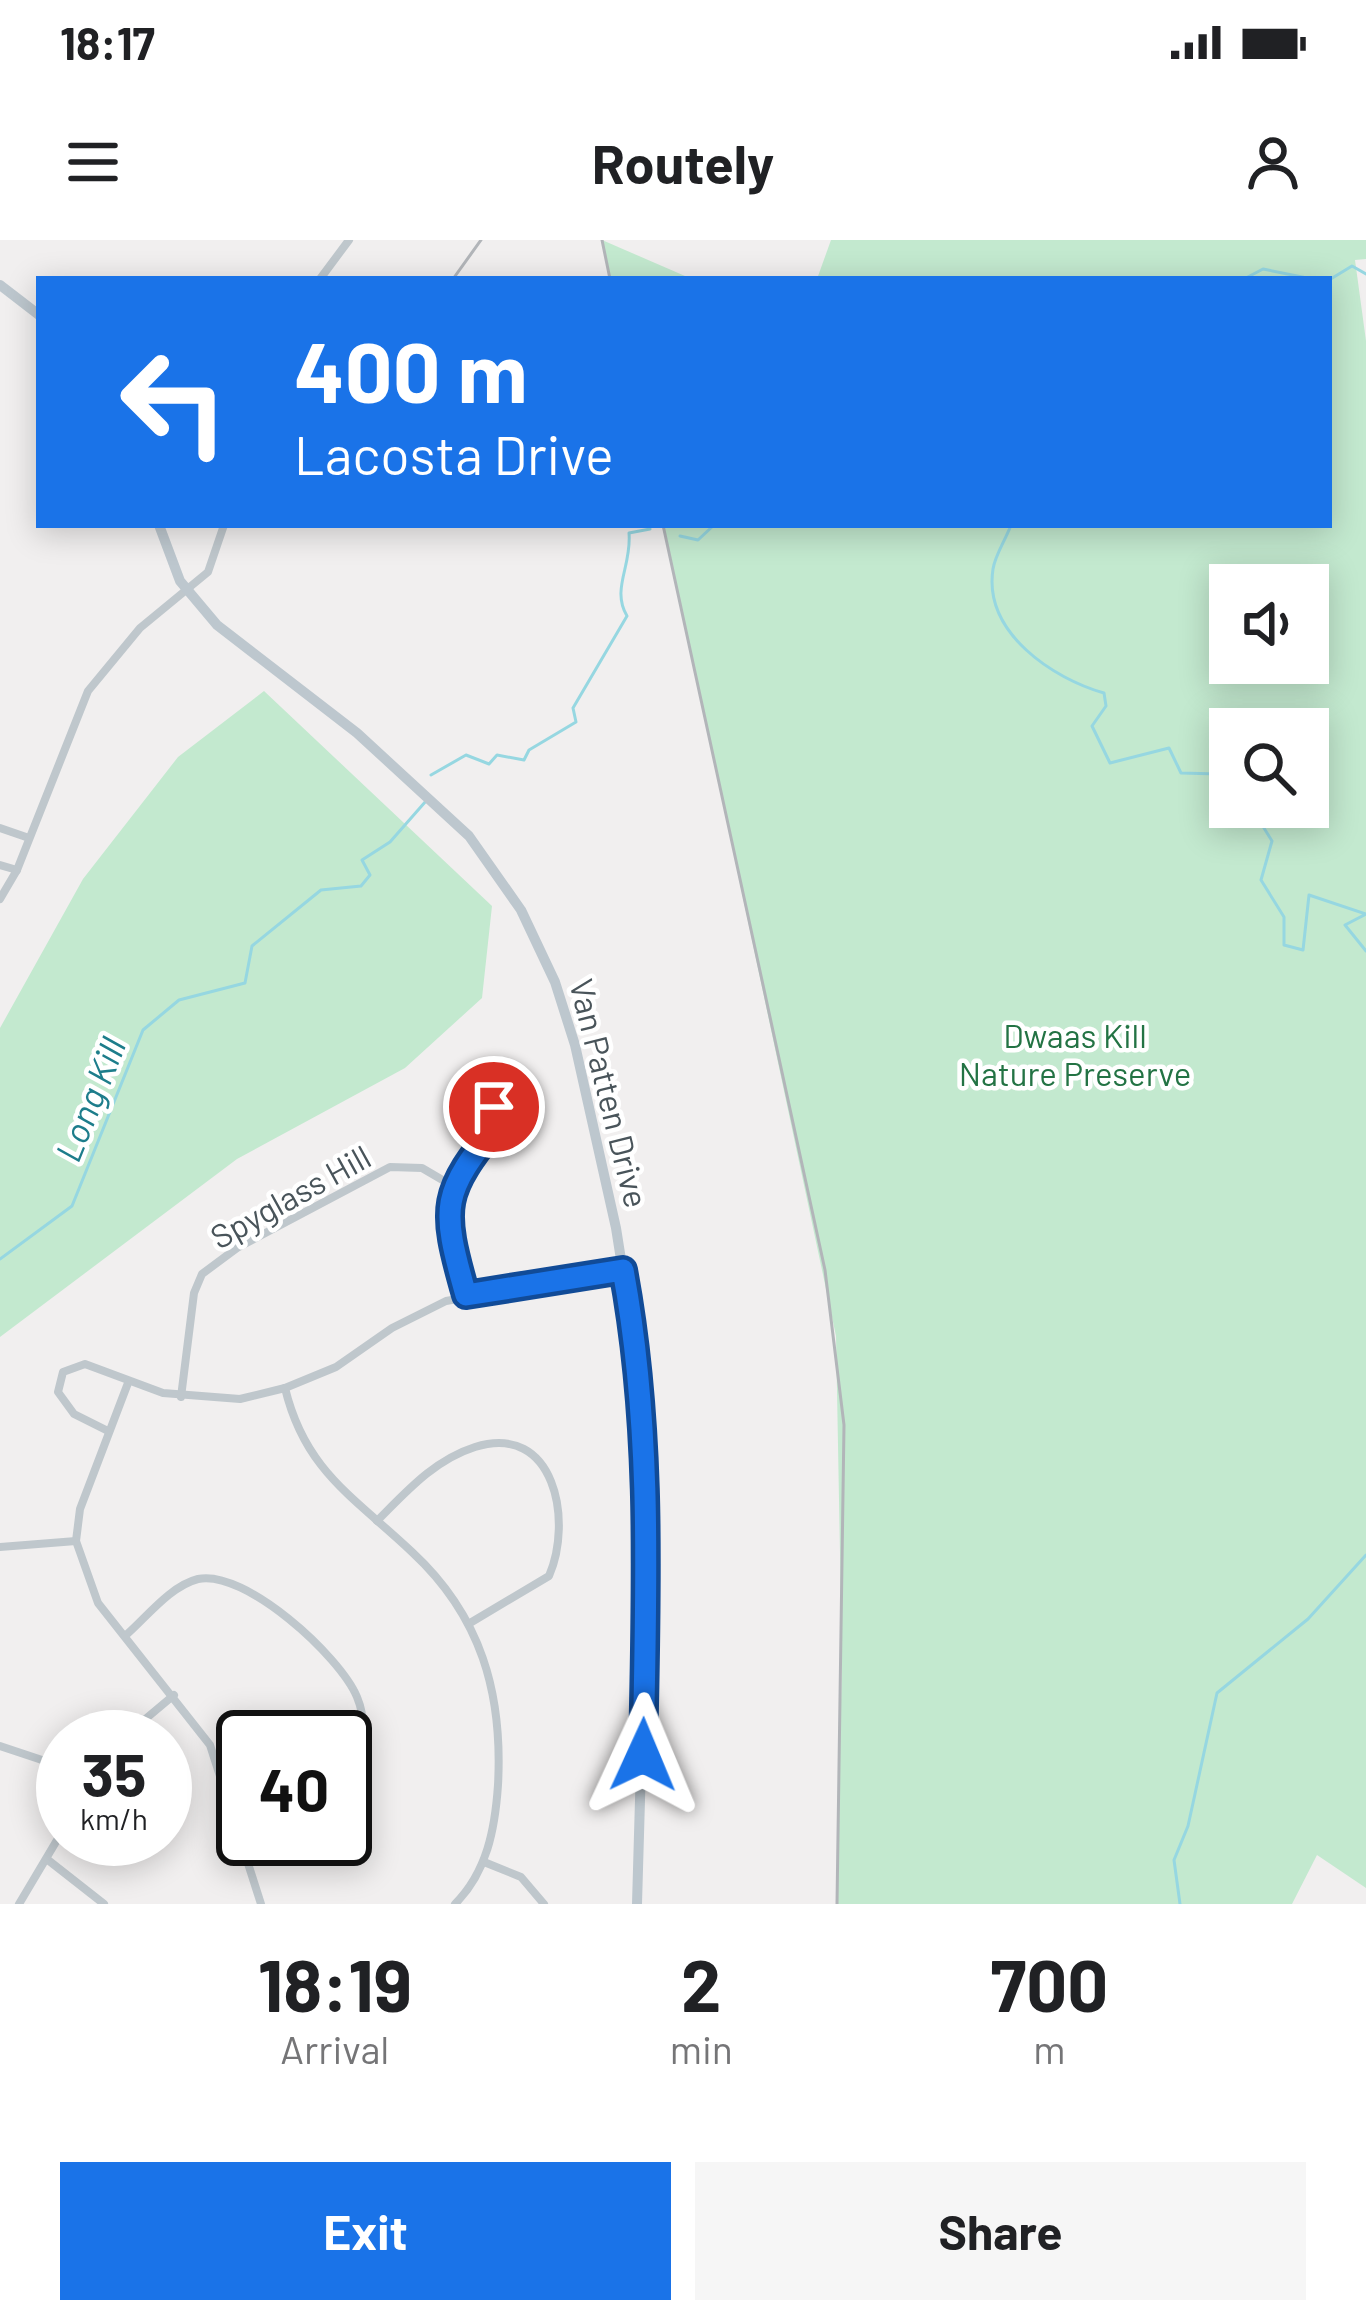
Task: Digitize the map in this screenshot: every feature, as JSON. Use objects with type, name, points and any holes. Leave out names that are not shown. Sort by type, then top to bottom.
[{"type":"street","points":[[322,276],[349,240]]},
{"type":"street","points":[[0,285],[36,313]]},
{"type":"street","name":"Van Patten Drive","points":[[160,528],[187,593],[218,625],[435,800],[511,895],[544,954],[575,1045],[623,1270],[639,1373],[648,1522],[637,1904]]},
{"type":"street","points":[[0,899],[17,870],[88,691],[140,628],[208,572],[223,528]]},
{"type":"street","points":[[0,828],[29,838]]},
{"type":"street","points":[[0,865],[17,870]]},
{"type":"street","points":[[466,1295],[448,1216],[452,1185],[484,1133]]},
{"type":"street","name":"Spyglass Hill","points":[[181,1396],[196,1286],[221,1259],[391,1167],[422,1168],[452,1185]]},
{"type":"street","points":[[108,1431],[67,1407],[59,1381],[68,1368],[85,1364],[128,1383],[181,1396],[240,1399],[285,1388],[336,1367],[392,1328],[466,1295],[623,1270]]},
{"type":"street","points":[[128,1383],[80,1509],[76,1540],[91,1589],[175,1695],[210,1745],[216,1763]]},
{"type":"street","points":[[285,1388],[307,1451],[449,1591],[470,1623],[495,1696],[500,1744],[496,1810],[483,1862],[455,1904]]},
{"type":"street","points":[[377,1520],[421,1477],[474,1448],[498,1444],[518,1450],[546,1469],[560,1496],[557,1549],[549,1576],[470,1623]]},
{"type":"street","points":[[0,1547],[76,1540]]},
{"type":"street","points":[[124,1636],[197,1580],[228,1580],[266,1600],[346,1679],[358,1710]]},
{"type":"street","points":[[157,1710],[175,1695]]},
{"type":"street","points":[[0,1745],[36,1758]]},
{"type":"street","points":[[483,1862],[521,1877],[544,1904]]},
{"type":"street","points":[[19,1904],[44,1866]]},
{"type":"street","points":[[56,1866],[104,1904]]},
{"type":"street","points":[[250,1866],[262,1904]]},
{"type":"green space","points":[[602,240],[685,276],[609,276]]},
{"type":"green space","name":"Dwaas Kill Nature Preserve","points":[[831,240],[1366,240],[1366,259],[1355,260],[1366,341],[1366,1888],[1317,1855],[1292,1904],[836,1904],[842,1662],[836,1336],[665,528],[1332,528],[1332,276],[818,276]]},
{"type":"green space","points":[[264,691],[492,906],[482,998],[405,1068],[237,1159],[0,1337],[0,1028],[83,879],[178,757]]},
{"type":"waterway","points":[[1332,278],[1352,266],[1366,274]]},
{"type":"waterway","points":[[1250,276],[1263,269],[1297,276]]},
{"type":"waterway","name":"Long Kill","points":[[680,536],[698,540],[711,528]]},
{"type":"waterway","points":[[1010,528],[993,569],[999,613],[1011,633],[1044,664],[1104,693],[1106,706],[1092,726],[1110,763],[1169,748],[1181,773],[1209,774]]},
{"type":"waterway","name":"Long Kill","points":[[431,775],[466,755],[489,764],[497,755],[524,760],[529,750],[576,722],[573,708],[627,616],[621,587],[629,533],[650,529]]},
{"type":"waterway","name":"Long Kill","points":[[0,1259],[72,1206],[143,1030],[179,1000],[245,983],[252,946],[321,890],[361,886],[370,875],[362,860],[390,842],[426,801]]},
{"type":"waterway","points":[[1264,828],[1272,841],[1261,880],[1284,917],[1284,945],[1303,950],[1309,895],[1366,914],[1345,925],[1366,951]]},
{"type":"waterway","points":[[1180,1904],[1174,1860],[1188,1826],[1217,1693],[1308,1619],[1366,1555]]},
{"type":"railway","points":[[455,276],[481,240]]},
{"type":"railway","points":[[602,240],[609,276]]},
{"type":"railway","points":[[664,528],[825,1270],[844,1425],[837,1904]]},
{"type":"route","points":[[494,1107],[498,1123],[484,1133],[449,1195],[448,1216],[466,1295],[623,1270],[639,1373],[648,1522],[643,1755]]}]
